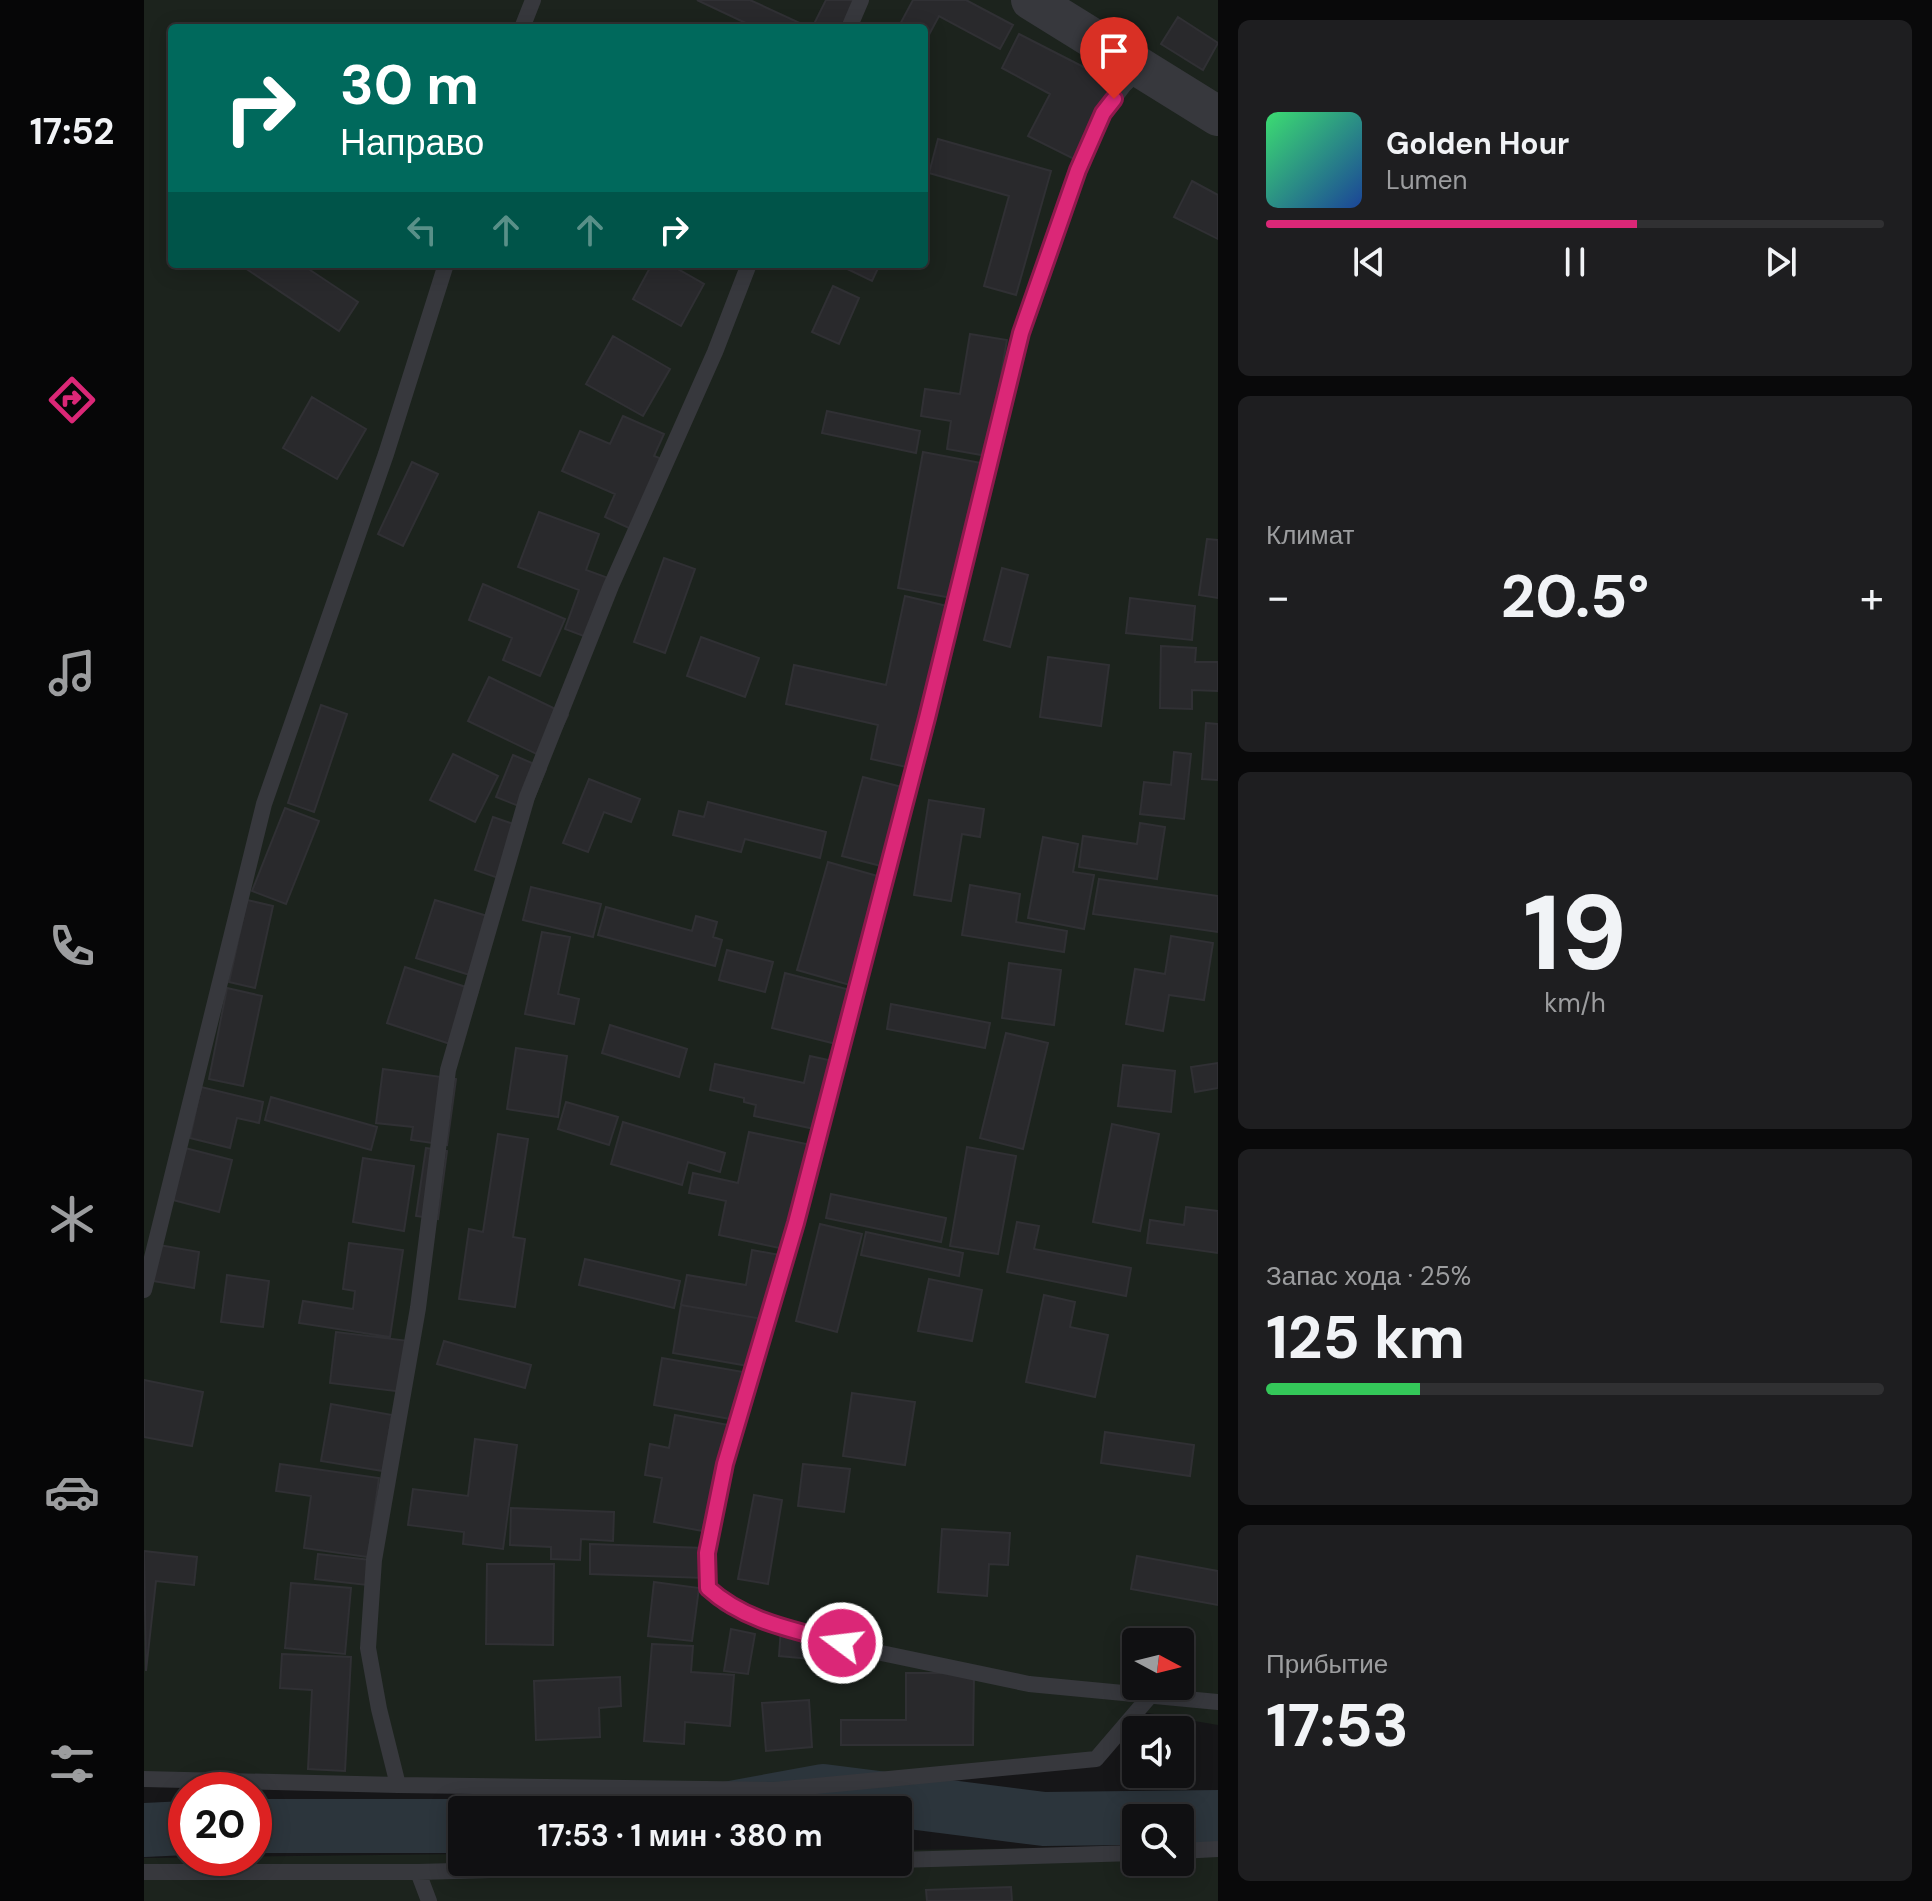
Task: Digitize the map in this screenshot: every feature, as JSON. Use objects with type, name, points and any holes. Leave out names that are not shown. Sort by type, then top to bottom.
[{"type":"street","points":[[1031,0],[1218,116]]},
{"type":"lane","points":[[524,24],[533,0]]},
{"type":"lane","points":[[851,24],[861,0]]},
{"type":"lane","points":[[1122,1693],[1029,1684],[867,1650],[766,1622],[725,1604],[708,1588],[707,1553],[725,1464],[796,1223],[927,718],[1021,333],[1078,170],[1103,113],[1140,69]]},
{"type":"lane","points":[[144,1290],[264,804],[386,454],[445,268]]},
{"type":"lane","points":[[398,1785],[368,1648],[374,1560],[418,1308],[448,1070],[527,797],[611,586],[715,352],[747,268]]},
{"type":"lane","points":[[144,1779],[774,1790],[1096,1759],[1147,1700]]},
{"type":"lane","points":[[1194,1700],[1218,1702]]},
{"type":"lane","points":[[1194,1850],[1218,1849]]},
{"type":"lane","points":[[912,1860],[1122,1853]]},
{"type":"lane","points":[[144,1872],[448,1871]]},
{"type":"lane","points":[[418,1872],[429,1901]]},
{"type":"shaded area","points":[[144,0],[1218,0],[1218,1725],[1194,1721],[1194,1716],[1142,1712],[1138,1716],[1122,1716],[1122,1732],[1096,1759],[774,1790],[272,1781],[272,1772],[168,1772],[168,1779],[144,1779]]},
{"type":"shaded area","points":[[1194,1846],[1218,1846],[1218,1901],[144,1901],[144,1858],[168,1858],[168,1876],[272,1876],[272,1856],[448,1854],[448,1876],[912,1876],[912,1850],[1122,1847],[1122,1876],[1194,1876]]},
{"type":"building","points":[[697,0],[750,0],[802,24],[748,24]]},
{"type":"building","points":[[826,0],[858,0],[846,24],[814,24]]},
{"type":"building","points":[[913,0],[966,0],[1013,25],[1000,49],[939,16],[928,37],[928,24],[900,24]]},
{"type":"building","points":[[1178,17],[1218,43],[1203,70],[1161,44]]},
{"type":"building","points":[[1019,34],[1113,82],[1074,159],[1028,136],[1050,94],[1002,68]]},
{"type":"building","points":[[938,139],[1051,171],[1016,295],[984,286],[1009,196],[929,173]]},
{"type":"building","points":[[1192,181],[1218,195],[1218,239],[1174,217]]},
{"type":"building","points":[[245,268],[307,268],[358,302],[339,331]]},
{"type":"building","points":[[650,268],[676,268],[704,284],[681,326],[633,299]]},
{"type":"building","points":[[845,268],[878,268],[872,281]]},
{"type":"building","points":[[833,286],[859,298],[839,344],[812,332]]},
{"type":"building","points":[[970,334],[1007,340],[987,456],[947,449],[951,421],[921,416],[925,389],[960,394]]},
{"type":"building","points":[[613,336],[670,369],[643,416],[586,384]]},
{"type":"building","points":[[312,397],[366,429],[337,479],[283,448]]},
{"type":"building","points":[[827,411],[920,431],[916,453],[822,433]]},
{"type":"building","points":[[623,416],[664,434],[654,456],[662,459],[631,529],[605,517],[615,494],[562,471],[580,431],[610,444]]},
{"type":"building","points":[[923,452],[981,463],[957,599],[898,588]]},
{"type":"building","points":[[412,462],[438,474],[403,546],[378,534]]},
{"type":"building","points":[[539,512],[599,534],[586,570],[611,579],[589,638],[565,629],[579,590],[518,567]]},
{"type":"building","points":[[1207,539],[1218,540],[1218,598],[1199,595]]},
{"type":"building","points":[[664,558],[695,569],[665,653],[634,642]]},
{"type":"building","points":[[1002,568],[1028,575],[1010,647],[984,640]]},
{"type":"building","points":[[483,584],[565,619],[540,676],[503,660],[512,638],[469,620]]},
{"type":"building","points":[[905,596],[947,606],[911,768],[871,759],[878,725],[786,704],[794,665],[886,685]]},
{"type":"building","points":[[1130,598],[1195,606],[1192,640],[1126,633]]},
{"type":"building","points":[[701,637],[759,658],[745,697],[687,676]]},
{"type":"building","points":[[1161,646],[1196,648],[1195,662],[1218,662],[1218,691],[1192,690],[1192,709],[1160,708]]},
{"type":"building","points":[[1048,657],[1109,665],[1101,726],[1040,717]]},
{"type":"building","points":[[489,677],[568,715],[547,759],[468,721]]},
{"type":"building","points":[[321,705],[347,714],[314,812],[288,803]]},
{"type":"building","points":[[1206,723],[1218,724],[1218,780],[1202,779]]},
{"type":"building","points":[[1174,752],[1191,754],[1184,819],[1140,814],[1144,782],[1171,785]]},
{"type":"building","points":[[453,754],[498,776],[475,822],[430,800]]},
{"type":"building","points":[[513,755],[546,769],[529,810],[496,797]]},
{"type":"building","points":[[863,777],[902,787],[881,866],[842,856]]},
{"type":"building","points":[[589,779],[640,799],[631,822],[604,812],[588,852],[563,843]]},
{"type":"building","points":[[929,800],[984,809],[980,837],[962,834],[951,901],[914,895]]},
{"type":"building","points":[[708,802],[826,832],[820,858],[745,839],[741,852],[673,835],[679,811],[704,817]]},
{"type":"building","points":[[285,808],[319,821],[286,904],[252,891]]},
{"type":"building","points":[[493,817],[525,828],[507,881],[475,870]]},
{"type":"building","points":[[1140,823],[1165,827],[1157,879],[1079,867],[1083,836],[1137,844]]},
{"type":"building","points":[[1043,837],[1078,844],[1073,872],[1094,875],[1084,929],[1028,918]]},
{"type":"building","points":[[828,862],[881,877],[850,985],[797,970]]},
{"type":"building","points":[[1099,879],[1218,896],[1218,932],[1093,914]]},
{"type":"building","points":[[970,885],[1020,894],[1016,922],[1067,931],[1064,952],[962,935]]},
{"type":"building","points":[[531,887],[601,904],[593,937],[523,920]]},
{"type":"building","points":[[247,900],[273,906],[255,988],[229,982]]},
{"type":"building","points":[[435,900],[497,919],[479,978],[416,958]]},
{"type":"building","points":[[606,907],[692,931],[696,916],[717,922],[713,937],[722,940],[715,966],[598,935]]},
{"type":"building","points":[[542,932],[570,937],[558,994],[579,999],[574,1024],[525,1014]]},
{"type":"building","points":[[1171,936],[1213,943],[1204,1000],[1169,995],[1163,1031],[1126,1024],[1135,969],[1165,974]]},
{"type":"building","points":[[727,950],[773,962],[765,992],[719,980]]},
{"type":"building","points":[[1009,963],[1061,970],[1054,1025],[1002,1018]]},
{"type":"building","points":[[405,967],[478,991],[459,1047],[387,1023]]},
{"type":"building","points":[[785,973],[850,990],[836,1044],[772,1028]]},
{"type":"building","points":[[227,988],[262,996],[243,1086],[209,1079]]},
{"type":"building","points":[[891,1004],[990,1023],[985,1048],[887,1029]]},
{"type":"building","points":[[610,1025],[687,1049],[679,1077],[602,1053]]},
{"type":"building","points":[[1006,1033],[1048,1043],[1023,1149],[980,1138]]},
{"type":"building","points":[[516,1048],[567,1056],[558,1117],[507,1109]]},
{"type":"building","points":[[810,1056],[833,1061],[819,1130],[754,1116],[756,1105],[744,1102],[744,1098],[710,1090],[715,1064],[804,1083]]},
{"type":"building","points":[[1218,1063],[1218,1088],[1195,1092],[1191,1067]]},
{"type":"building","points":[[1123,1065],[1175,1071],[1171,1112],[1118,1106]]},
{"type":"building","points":[[383,1069],[456,1079],[447,1145],[411,1140],[413,1127],[376,1123]]},
{"type":"building","points":[[201,1087],[263,1102],[259,1123],[237,1118],[230,1148],[190,1138]]},
{"type":"building","points":[[271,1097],[377,1127],[371,1150],[265,1120]]},
{"type":"building","points":[[566,1102],[618,1117],[609,1145],[558,1129]]},
{"type":"building","points":[[623,1122],[725,1153],[720,1172],[688,1162],[682,1185],[611,1164]]},
{"type":"building","points":[[1112,1124],[1159,1134],[1140,1231],[1093,1222]]},
{"type":"building","points":[[749,1132],[811,1145],[789,1250],[719,1235],[726,1201],[689,1193],[693,1173],[738,1183]]},
{"type":"building","points":[[498,1134],[528,1139],[513,1237],[525,1239],[515,1307],[459,1299],[469,1229],[483,1232]]},
{"type":"building","points":[[967,1147],[1016,1156],[998,1254],[950,1246]]},
{"type":"building","points":[[185,1148],[232,1160],[219,1212],[173,1200]]},
{"type":"building","points":[[426,1148],[447,1151],[438,1219],[416,1216]]},
{"type":"building","points":[[363,1158],[414,1166],[404,1231],[353,1222]]},
{"type":"building","points":[[831,1194],[946,1218],[941,1242],[826,1218]]},
{"type":"building","points":[[1186,1207],[1218,1211],[1218,1253],[1147,1243],[1150,1220],[1184,1225]]},
{"type":"building","points":[[1017,1222],[1039,1226],[1034,1249],[1131,1268],[1126,1296],[1007,1272]]},
{"type":"building","points":[[820,1224],[862,1234],[837,1332],[796,1321]]},
{"type":"building","points":[[866,1232],[963,1253],[959,1276],[861,1255]]},
{"type":"building","points":[[349,1243],[403,1250],[390,1337],[299,1323],[303,1301],[353,1309],[355,1291],[343,1289]]},
{"type":"building","points":[[159,1245],[199,1252],[194,1288],[153,1281]]},
{"type":"building","points":[[752,1250],[780,1255],[769,1320],[681,1305],[687,1275],[746,1285]]},
{"type":"building","points":[[585,1259],[680,1281],[674,1308],[579,1285]]},
{"type":"building","points":[[227,1275],[269,1281],[263,1327],[221,1322]]},
{"type":"building","points":[[929,1279],[982,1290],[972,1341],[918,1331]]},
{"type":"building","points":[[1044,1295],[1075,1302],[1070,1327],[1108,1335],[1095,1397],[1026,1382]]},
{"type":"building","points":[[681,1305],[769,1320],[760,1368],[673,1353]]},
{"type":"building","points":[[336,1332],[409,1341],[403,1392],[330,1383]]},
{"type":"building","points":[[444,1341],[531,1365],[525,1388],[437,1364]]},
{"type":"building","points":[[662,1358],[749,1373],[741,1421],[654,1405]]},
{"type":"building","points":[[144,1380],[203,1392],[192,1446],[144,1437]]},
{"type":"building","points":[[852,1393],[915,1402],[905,1465],[843,1456]]},
{"type":"building","points":[[331,1404],[392,1415],[383,1471],[321,1461]]},
{"type":"building","points":[[675,1415],[739,1427],[719,1534],[654,1522],[662,1478],[645,1475],[650,1444],[669,1448]]},
{"type":"building","points":[[1105,1432],[1194,1445],[1190,1476],[1101,1463]]},
{"type":"building","points":[[475,1439],[517,1445],[503,1549],[463,1544],[464,1532],[408,1525],[413,1489],[468,1496]]},
{"type":"building","points":[[280,1464],[379,1478],[368,1557],[304,1548],[311,1496],[276,1491]]},
{"type":"building","points":[[803,1464],[850,1469],[844,1512],[798,1506]]},
{"type":"building","points":[[754,1495],[782,1500],[768,1584],[738,1579]]},
{"type":"building","points":[[511,1508],[614,1512],[613,1541],[581,1539],[580,1560],[551,1559],[551,1547],[510,1545]]},
{"type":"building","points":[[942,1529],[1010,1533],[1008,1565],[989,1564],[987,1596],[938,1592]]},
{"type":"building","points":[[590,1544],[705,1548],[705,1578],[590,1574]]},
{"type":"building","points":[[144,1551],[197,1557],[194,1585],[156,1581],[146,1671]]},
{"type":"building","points":[[318,1554],[370,1560],[367,1585],[315,1579]]},
{"type":"building","points":[[1137,1556],[1218,1571],[1218,1605],[1131,1589]]},
{"type":"building","points":[[487,1564],[554,1564],[553,1645],[486,1644]]},
{"type":"building","points":[[654,1582],[699,1588],[692,1641],[648,1636]]},
{"type":"building","points":[[291,1583],[351,1588],[345,1654],[285,1648]]},
{"type":"building","points":[[781,1628],[813,1631],[811,1659],[779,1656]]},
{"type":"building","points":[[731,1629],[755,1634],[748,1674],[724,1671]]},
{"type":"building","points":[[652,1644],[693,1646],[691,1672],[734,1675],[730,1726],[685,1722],[684,1744],[644,1741]]},
{"type":"building","points":[[282,1654],[351,1657],[345,1771],[308,1769],[312,1690],[280,1688]]},
{"type":"building","points":[[906,1673],[974,1673],[973,1745],[841,1745],[841,1720],[906,1720]]},
{"type":"building","points":[[620,1677],[621,1706],[599,1708],[600,1737],[536,1740],[534,1681]]},
{"type":"building","points":[[809,1700],[812,1747],[766,1751],[762,1703]]},
{"type":"building","points":[[1011,1887],[1012,1901],[927,1901],[926,1890]]},
{"type":"waterway","points":[[796,1796],[823,1791],[862,1796]]},
{"type":"waterway","points":[[912,1802],[1044,1819],[1218,1817]]},
{"type":"waterway","points":[[272,1826],[448,1826]]},
{"type":"waterway","points":[[144,1830],[168,1829]]},
{"type":"route","points":[[842,1643],[766,1622],[725,1604],[708,1588],[707,1553],[725,1464],[796,1223],[927,718],[1021,333],[1078,170],[1103,113],[1114,99]]}]
